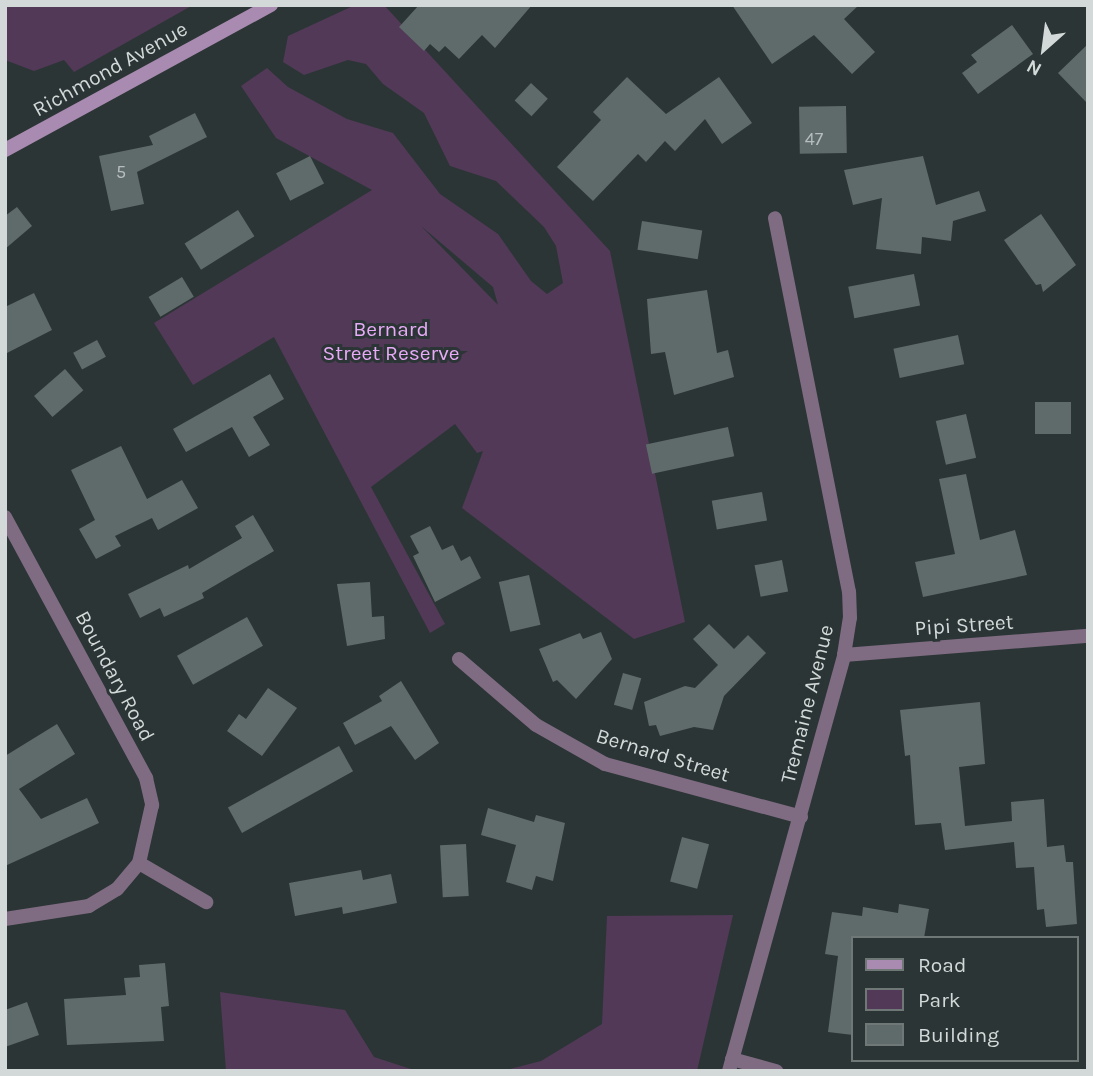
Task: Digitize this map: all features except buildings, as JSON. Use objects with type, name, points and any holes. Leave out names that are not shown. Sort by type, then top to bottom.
[{"type":"street","name":"Richmond Avenue","points":[[5,150],[271,5]]},
{"type":"street","name":"Tremaine Avenue","points":[[731,1065],[844,655],[849,592],[775,218]]},
{"type":"street","name":"Boundary Road","points":[[5,517],[146,778],[151,822],[139,863],[117,890],[89,906],[5,919]]},
{"type":"street","name":"Pipi Street","points":[[844,655],[1088,636]]},
{"type":"street","name":"Bernard Street","points":[[459,659],[536,725],[605,764],[801,817]]},
{"type":"street","points":[[139,863],[206,902]]},
{"type":"street","points":[[731,1065],[776,1071]]},
{"type":"green space","points":[[5,5],[193,5],[74,72],[64,60],[34,71],[5,60]]},
{"type":"green space","name":"Bernard Street Reserve","points":[[355,5],[384,5],[610,251],[685,622],[634,639],[462,508],[483,451],[477,453],[455,424],[371,487],[445,624],[430,633],[274,337],[193,385],[154,323],[372,190],[276,138],[241,86],[267,68],[288,87],[347,119],[393,133],[440,194],[498,234],[531,281],[547,294],[563,283],[556,246],[544,227],[496,181],[450,166],[424,113],[383,84],[366,64],[348,60],[304,75],[283,62],[288,36]],"holes":[[[421,226],[493,287],[498,305]]]},
{"type":"green space","points":[[733,915],[697,1071],[502,1071],[541,1061],[602,1024],[607,916]]},
{"type":"green space","points":[[220,992],[345,1010],[374,1057],[417,1071],[226,1071]]}]
